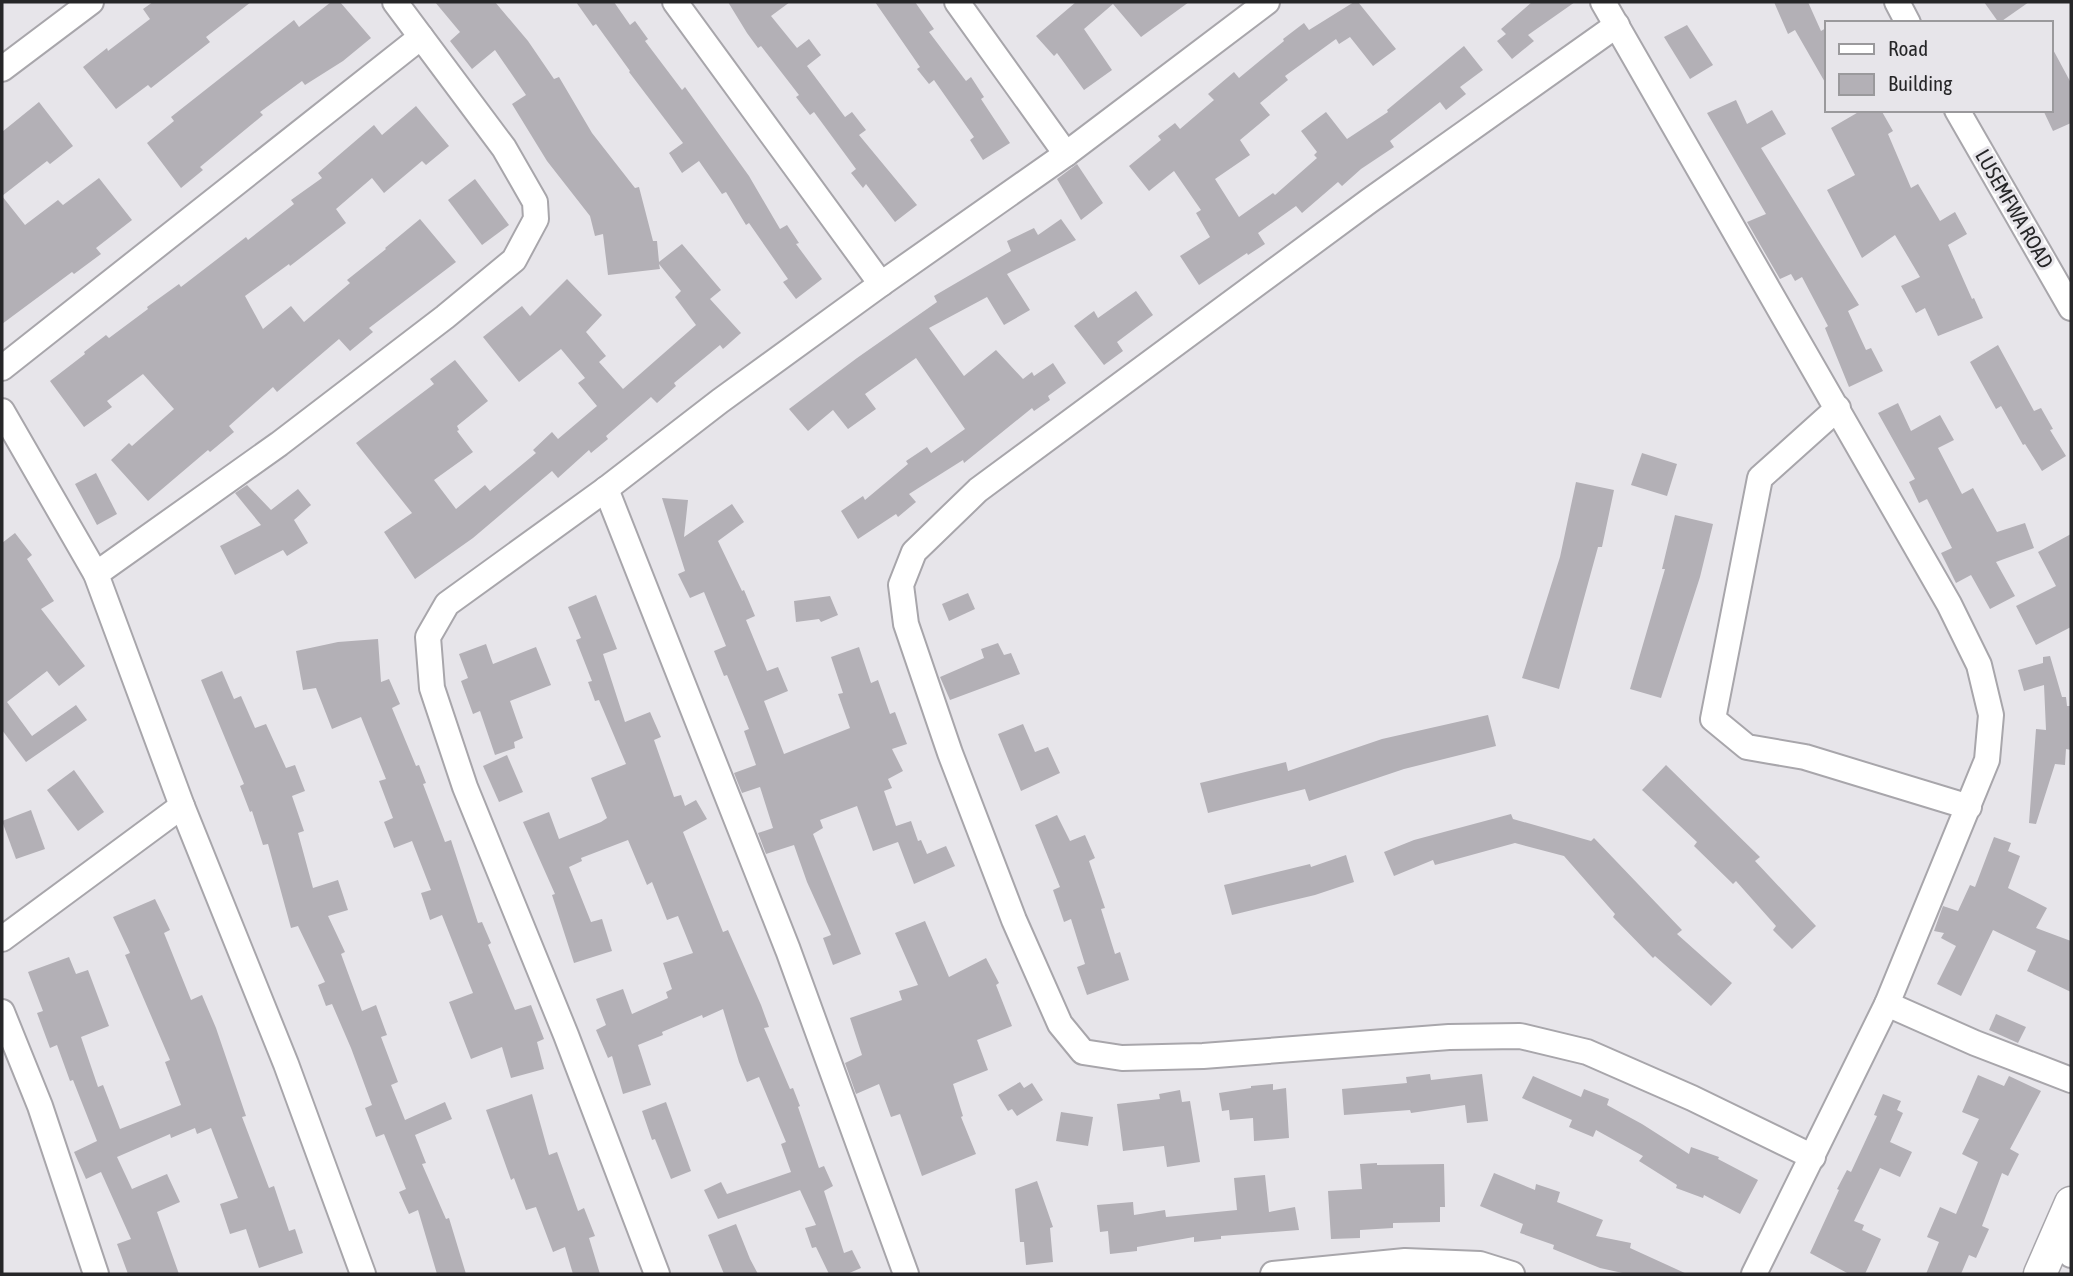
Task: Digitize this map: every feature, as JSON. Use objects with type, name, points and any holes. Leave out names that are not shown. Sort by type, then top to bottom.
[{"type":"main road","points":[[2040,1274],[2067,1212]]},
{"type":"street","points":[[2,69],[92,2]]},
{"type":"street","points":[[96,574],[279,444],[445,317],[514,260],[536,219],[535,202],[504,148],[395,2]]},
{"type":"street","points":[[675,2],[881,284]]},
{"type":"street","points":[[957,2],[1066,155]]},
{"type":"street","points":[[657,1274],[566,1035],[465,787],[432,688],[428,637],[447,604],[881,284],[1066,155],[1267,2]]},
{"type":"street","points":[[1603,2],[1917,545],[1979,665],[1991,715],[1987,760],[1887,1004],[1754,1274]]},
{"type":"street","points":[[1897,2],[1907,21]]},
{"type":"street","points":[[1618,25],[1369,201],[978,490],[914,552],[901,585],[906,624],[950,753],[1014,920],[1060,1024],[1083,1052],[1122,1058],[1203,1056],[1450,1037],[1520,1037],[1587,1052],[1692,1098],[1813,1157]]},
{"type":"street","points":[[2,368],[421,37]]},
{"type":"street","name":"LUSEMFWA ROAD","points":[[1958,112],[2071,308]]},
{"type":"street","points":[[1838,408],[1760,478],[1713,719],[1747,747],[1805,757],[1969,807]]},
{"type":"street","points":[[2,411],[96,574],[182,806],[286,1064],[363,1274]]},
{"type":"street","points":[[606,489],[788,950],[906,1274]]},
{"type":"street","points":[[2,939],[182,806]]},
{"type":"street","points":[[1887,1004],[1975,1043],[2071,1080]]},
{"type":"street","points":[[2,1012],[40,1106],[96,1274]]},
{"type":"street","points":[[2067,1212],[2071,1255]]},
{"type":"street","points":[[1273,1274],[1405,1261],[1480,1264],[1513,1274]]},
{"type":"building","points":[[153,2],[251,2],[206,37],[210,42],[151,88],[148,85],[116,109],[83,67],[150,19],[143,9]]},
{"type":"building","points":[[331,2],[340,2],[371,38],[343,61],[305,85],[302,81],[260,112],[263,115],[200,167],[203,170],[181,188],[147,143],[174,121],[171,117],[294,20],[299,27]]},
{"type":"building","points":[[435,2],[495,2],[528,41],[554,79],[559,77],[592,133],[635,188],[639,187],[653,241],[657,241],[659,262],[682,244],[721,290],[710,299],[741,333],[723,349],[720,345],[674,383],[676,386],[657,403],[651,397],[606,436],[608,439],[591,453],[589,450],[558,478],[552,471],[473,538],[415,579],[384,532],[412,513],[356,443],[434,384],[430,379],[455,360],[488,401],[457,426],[457,431],[473,452],[434,480],[456,509],[485,485],[490,491],[536,453],[533,450],[552,432],[558,439],[597,406],[578,383],[585,378],[561,349],[519,382],[483,337],[522,306],[530,316],[567,279],[602,315],[586,332],[606,356],[599,362],[623,389],[696,325],[675,297],[681,291],[659,264],[660,269],[608,275],[603,234],[595,236],[590,216],[547,161],[512,104],[526,95],[495,50],[472,69],[450,41],[460,32]]},
{"type":"building","points":[[576,2],[614,2],[630,25],[635,21],[648,39],[645,41],[682,90],[685,87],[749,176],[780,229],[787,225],[799,243],[796,244],[822,279],[796,299],[783,282],[788,279],[749,223],[746,225],[726,192],[722,194],[699,161],[682,173],[669,153],[683,143],[596,24],[593,26]]},
{"type":"building","points":[[728,2],[790,2],[771,16],[797,48],[809,39],[821,55],[807,66],[845,117],[852,112],[866,130],[859,135],[917,205],[895,222],[866,184],[863,188],[851,173],[856,169],[814,112],[810,115],[796,97],[799,95],[761,46],[758,48]]},
{"type":"building","points":[[875,2],[915,2],[934,29],[929,32],[966,81],[971,77],[984,97],[981,99],[1010,143],[983,160],[970,140],[974,137],[934,80],[929,84],[917,69],[920,67]]},
{"type":"building","points":[[1076,2],[1189,2],[1141,37],[1113,4],[1084,29],[1112,70],[1084,90],[1057,53],[1054,56],[1036,36]]},
{"type":"building","points":[[1358,2],[1396,49],[1373,66],[1350,37],[1339,44],[1336,39],[1285,76],[1288,80],[1260,103],[1270,115],[1240,140],[1250,155],[1215,179],[1239,217],[1273,193],[1275,195],[1317,158],[1314,155],[1317,152],[1301,131],[1326,112],[1347,139],[1388,112],[1387,110],[1464,46],[1483,70],[1460,87],[1466,94],[1446,110],[1440,102],[1390,141],[1394,147],[1361,169],[1342,186],[1338,182],[1302,213],[1296,206],[1258,233],[1265,244],[1199,285],[1180,256],[1210,237],[1196,213],[1201,210],[1174,171],[1149,191],[1129,166],[1161,140],[1158,136],[1175,123],[1180,129],[1214,100],[1208,94],[1234,72],[1239,78],[1304,23],[1309,30]]},
{"type":"building","points":[[1532,2],[1575,2],[1528,35],[1534,41],[1512,59],[1497,41],[1506,34],[1501,29]]},
{"type":"building","points":[[1774,2],[1808,2],[1821,31],[1825,29],[1825,82],[1795,30],[1788,34]]},
{"type":"building","points":[[1984,2],[2029,2],[2002,21],[1998,21]]},
{"type":"building","points":[[1687,25],[1713,65],[1690,79],[1664,37]]},
{"type":"building","points":[[2052,48],[2071,83],[2071,123],[2053,131],[2044,112],[2052,112]]},
{"type":"building","points":[[1736,100],[1747,124],[1772,110],[1786,134],[1761,148],[1859,305],[1848,311],[1866,350],[1871,348],[1883,371],[1849,387],[1825,328],[1828,326],[1802,277],[1795,281],[1791,274],[1780,279],[1747,222],[1766,214],[1707,113]]},
{"type":"building","points":[[39,102],[73,146],[50,164],[47,161],[2,196],[2,132]]},
{"type":"building","points":[[416,106],[449,146],[426,165],[422,161],[384,193],[372,178],[336,209],[346,223],[245,296],[263,329],[291,306],[304,322],[350,283],[347,280],[420,219],[456,262],[369,328],[373,332],[350,351],[339,339],[277,392],[273,387],[229,426],[234,432],[210,452],[208,450],[148,501],[111,460],[129,443],[132,446],[174,409],[143,374],[107,401],[112,407],[84,427],[50,381],[106,335],[109,338],[148,309],[147,307],[179,284],[181,287],[294,204],[291,200],[322,178],[318,173],[374,125],[382,135]]},
{"type":"building","points":[[1859,112],[1882,112],[1893,131],[1888,134],[1911,188],[1918,184],[1940,221],[1955,212],[1967,234],[1948,245],[1983,318],[1938,336],[1925,308],[1916,313],[1901,286],[1920,277],[1895,235],[1862,258],[1827,190],[1855,175],[1831,128]]},
{"type":"building","points":[[1077,164],[1103,203],[1081,220],[1057,179]]},
{"type":"building","points":[[99,178],[132,220],[96,248],[101,254],[2,324],[2,196],[25,225],[58,200],[63,205]]},
{"type":"building","points":[[475,179],[509,225],[482,245],[448,200]]},
{"type":"building","points":[[1061,219],[1076,240],[1007,274],[1030,310],[1004,325],[987,297],[929,328],[964,376],[996,350],[1023,379],[1032,372],[1034,376],[1053,363],[1066,383],[1048,396],[1050,400],[1034,411],[1032,408],[964,463],[963,460],[909,494],[916,502],[898,517],[896,514],[858,539],[841,511],[863,496],[865,500],[908,464],[906,461],[927,447],[931,453],[965,429],[916,358],[865,394],[876,409],[848,429],[833,410],[808,431],[789,409],[937,302],[934,296],[1011,251],[1007,241],[1034,228],[1038,235]]},
{"type":"building","points":[[1136,291],[1153,315],[1117,342],[1123,351],[1104,365],[1074,326],[1094,311],[1098,318]]},
{"type":"building","points":[[1998,345],[2034,411],[2041,408],[2053,429],[2050,430],[2066,456],[2042,471],[2025,444],[2023,445],[2001,406],[1996,409],[1970,362]]},
{"type":"building","points":[[1898,403],[1911,431],[1940,415],[1954,440],[1938,448],[1962,494],[1973,488],[1997,532],[2025,523],[2034,548],[1996,562],[2015,596],[1990,609],[1971,575],[1956,583],[1941,553],[1952,548],[1927,499],[1919,503],[1909,482],[1915,479],[1878,413]]},
{"type":"building","points":[[1642,453],[1677,464],[1667,496],[1631,485]]},
{"type":"building","points":[[96,473],[117,514],[97,525],[75,484]]},
{"type":"building","points":[[1576,482],[1614,490],[1602,547],[1598,547],[1559,689],[1522,678],[1560,557]]},
{"type":"building","points":[[247,485],[271,510],[298,489],[311,505],[294,520],[308,543],[287,556],[283,550],[235,575],[220,546],[261,525],[235,493]]},
{"type":"building","points":[[662,498],[688,500],[684,537],[732,504],[744,522],[718,541],[755,616],[746,620],[767,671],[778,667],[788,691],[764,701],[784,754],[850,728],[838,694],[843,693],[831,657],[859,647],[871,683],[878,680],[890,714],[895,712],[907,744],[892,749],[903,771],[888,779],[892,788],[884,791],[896,826],[911,821],[918,841],[921,840],[927,854],[946,846],[955,866],[914,884],[898,842],[873,851],[857,806],[820,820],[823,828],[813,834],[861,954],[833,965],[823,938],[831,935],[794,845],[766,854],[758,833],[773,828],[760,787],[742,793],[734,773],[756,765],[744,731],[749,729],[714,651],[726,646],[704,592],[690,598],[678,574],[685,571]]},
{"type":"building","points":[[1675,515],[1713,524],[1700,577],[1661,698],[1630,689],[1665,569],[1662,569]]},
{"type":"building","points":[[15,533],[32,555],[27,559],[54,601],[41,609],[85,666],[59,686],[47,671],[7,702],[32,736],[76,705],[87,720],[26,762],[2,730],[2,543]]},
{"type":"building","points":[[2071,534],[2071,627],[2036,645],[2016,606],[2056,586],[2038,552]]},
{"type":"building","points":[[968,593],[975,609],[949,621],[942,604]]},
{"type":"building","points":[[596,595],[617,649],[603,654],[625,722],[650,712],[661,737],[654,740],[674,797],[681,795],[685,806],[696,800],[707,819],[683,832],[723,932],[728,930],[761,1005],[769,1027],[764,1028],[790,1089],[793,1088],[819,1168],[824,1166],[833,1186],[824,1191],[844,1253],[852,1250],[861,1268],[847,1274],[829,1274],[816,1247],[812,1248],[805,1228],[816,1225],[800,1190],[718,1219],[704,1190],[721,1182],[727,1194],[791,1172],[781,1144],[786,1142],[759,1077],[747,1082],[723,1009],[703,1018],[702,1015],[638,1045],[651,1085],[623,1094],[612,1056],[608,1058],[596,1030],[606,1025],[596,999],[623,989],[632,1014],[668,998],[666,992],[672,989],[663,963],[693,953],[678,916],[667,920],[652,882],[647,885],[628,840],[581,858],[582,861],[569,867],[591,922],[602,919],[612,951],[574,963],[552,895],[555,894],[523,822],[549,812],[559,839],[601,822],[607,818],[591,778],[626,764],[599,700],[595,701],[588,682],[592,681],[576,640],[581,638],[568,607]]},
{"type":"building","points":[[830,596],[838,615],[821,622],[819,619],[796,622],[794,601]]},
{"type":"building","points":[[378,639],[381,682],[389,679],[400,704],[392,708],[416,766],[419,765],[426,783],[423,784],[445,842],[451,840],[478,923],[482,922],[491,943],[488,945],[515,1010],[531,1005],[544,1039],[537,1042],[544,1069],[511,1078],[502,1047],[471,1059],[449,1002],[473,993],[442,915],[430,920],[421,893],[431,890],[412,841],[394,848],[384,822],[393,818],[379,781],[386,779],[361,717],[332,729],[316,688],[303,690],[296,651],[338,642]]},
{"type":"building","points":[[998,643],[1004,655],[1011,653],[1020,674],[950,700],[940,677],[984,658],[981,649]]},
{"type":"building","points":[[486,644],[493,664],[536,647],[551,685],[510,701],[523,738],[514,742],[515,748],[495,755],[480,711],[473,714],[461,681],[468,678],[459,654]]},
{"type":"building","points":[[2050,656],[2062,697],[2066,697],[2067,706],[2071,706],[2071,750],[2066,749],[2065,765],[2055,764],[2036,824],[2029,823],[2036,729],[2046,730],[2044,685],[2024,691],[2018,670],[2043,663],[2043,657]]},
{"type":"building","points":[[222,671],[234,699],[241,696],[255,728],[266,724],[286,768],[295,765],[305,791],[292,796],[304,831],[298,833],[313,888],[338,880],[348,910],[328,916],[345,952],[341,954],[362,1011],[376,1005],[387,1035],[381,1037],[398,1082],[391,1085],[405,1120],[445,1102],[452,1119],[415,1135],[426,1163],[422,1164],[446,1219],[449,1218],[466,1274],[437,1274],[418,1210],[409,1214],[399,1192],[406,1189],[384,1134],[376,1137],[365,1108],[372,1105],[351,1048],[332,1004],[326,1006],[318,985],[325,982],[298,926],[291,928],[268,844],[263,845],[252,811],[250,812],[240,786],[244,784],[201,680]]},
{"type":"building","points":[[1488,715],[1496,746],[1404,769],[1309,801],[1305,789],[1208,813],[1200,783],[1286,762],[1288,771],[1382,739]]},
{"type":"building","points":[[1023,724],[1035,752],[1048,747],[1060,773],[1021,791],[998,734]]},
{"type":"building","points":[[507,755],[523,792],[499,802],[483,766]]},
{"type":"building","points":[[1666,765],[1760,857],[1755,861],[1816,926],[1792,949],[1773,930],[1776,926],[1736,881],[1733,884],[1694,846],[1697,842],[1642,790]]},
{"type":"building","points":[[74,770],[104,812],[78,831],[47,790]]},
{"type":"building","points":[[31,810],[45,849],[16,859],[2,821]]},
{"type":"building","points":[[1511,814],[1513,819],[1591,841],[1594,838],[1682,930],[1677,934],[1732,983],[1711,1006],[1655,956],[1653,958],[1613,917],[1615,914],[1564,856],[1515,843],[1435,865],[1433,860],[1394,876],[1384,852],[1414,840]]},
{"type":"building","points":[[1057,815],[1070,841],[1085,835],[1095,858],[1089,861],[1105,908],[1101,909],[1115,954],[1120,952],[1129,980],[1087,995],[1077,967],[1085,964],[1071,919],[1064,922],[1053,890],[1060,887],[1035,825]]},
{"type":"building","points":[[1994,837],[2011,843],[2008,851],[2020,856],[2008,888],[2047,908],[2036,928],[2071,941],[2071,992],[2027,971],[2036,951],[1993,930],[1961,996],[1937,984],[1956,946],[1941,938],[1944,933],[1934,931],[1943,906],[1958,911],[1970,885],[1975,887]]},
{"type":"building","points":[[1346,855],[1354,882],[1315,895],[1232,915],[1224,885],[1310,864],[1311,867]]},
{"type":"building","points":[[155,899],[170,930],[164,933],[191,1000],[202,995],[216,1028],[246,1116],[242,1117],[269,1188],[274,1186],[289,1231],[295,1229],[303,1253],[259,1268],[246,1229],[230,1234],[220,1204],[238,1198],[211,1128],[197,1134],[195,1128],[171,1138],[170,1134],[117,1157],[132,1189],[167,1174],[180,1202],[157,1212],[179,1274],[128,1274],[117,1244],[131,1239],[101,1172],[86,1179],[74,1152],[97,1141],[57,1045],[50,1048],[37,1013],[43,1011],[28,972],[69,957],[76,974],[88,970],[109,1026],[81,1037],[98,1087],[103,1085],[120,1129],[181,1105],[165,1062],[170,1060],[125,955],[130,953],[113,917]]},
{"type":"building","points":[[925,921],[949,977],[986,958],[999,983],[996,985],[1012,1026],[977,1040],[988,1070],[953,1084],[963,1116],[961,1117],[976,1154],[922,1176],[900,1114],[891,1117],[879,1084],[856,1094],[845,1063],[862,1055],[850,1018],[902,1000],[899,991],[918,985],[895,933]]},
{"type":"building","points":[[1996,1014],[2026,1027],[2018,1043],[1989,1030]]},
{"type":"building","points":[[1430,1074],[1431,1080],[1482,1074],[1488,1121],[1467,1123],[1465,1105],[1411,1113],[1410,1110],[1344,1115],[1342,1089],[1407,1083],[1406,1077]]},
{"type":"building","points":[[1978,1075],[2004,1086],[2009,1076],[2041,1091],[2010,1149],[2019,1154],[2008,1176],[2002,1173],[1982,1226],[1989,1229],[1976,1258],[1969,1255],[1961,1274],[1926,1274],[1939,1242],[1927,1237],[1940,1207],[1956,1214],[1978,1162],[1962,1154],[1979,1119],[1962,1112]]},
{"type":"building","points":[[1533,1076],[1581,1097],[1584,1089],[1609,1099],[1607,1105],[1689,1154],[1691,1147],[1719,1157],[1718,1159],[1758,1180],[1740,1214],[1704,1195],[1703,1198],[1676,1188],[1677,1185],[1639,1161],[1643,1156],[1596,1130],[1593,1137],[1569,1127],[1572,1120],[1522,1098]]},
{"type":"building","points":[[1020,1082],[1024,1088],[1032,1083],[1043,1100],[1017,1116],[1012,1109],[1008,1111],[998,1095]]},
{"type":"building","points":[[1273,1084],[1273,1090],[1286,1088],[1289,1138],[1254,1141],[1253,1118],[1230,1120],[1229,1110],[1222,1111],[1219,1093]]},
{"type":"building","points":[[1180,1090],[1182,1102],[1190,1101],[1200,1162],[1167,1167],[1164,1146],[1123,1151],[1117,1104],[1160,1099],[1159,1094]]},
{"type":"building","points":[[532,1094],[549,1155],[557,1152],[578,1211],[584,1208],[595,1236],[589,1238],[600,1274],[573,1274],[565,1247],[553,1252],[536,1207],[526,1210],[514,1178],[511,1180],[486,1110]]},
{"type":"building","points":[[1883,1094],[1901,1101],[1897,1110],[1903,1113],[1890,1142],[1912,1152],[1900,1177],[1880,1168],[1854,1221],[1864,1225],[1862,1230],[1881,1239],[1865,1274],[1849,1274],[1810,1253],[1839,1190],[1837,1189],[1847,1170],[1851,1172],[1877,1116],[1874,1115]]},
{"type":"building","points":[[666,1102],[691,1171],[671,1179],[655,1139],[652,1140],[642,1111]]},
{"type":"building","points":[[1061,1112],[1093,1117],[1088,1146],[1056,1141]]},
{"type":"building","points":[[1360,1164],[1444,1164],[1445,1207],[1440,1207],[1440,1222],[1393,1223],[1393,1228],[1360,1230],[1360,1238],[1331,1239],[1328,1191],[1362,1189]]},
{"type":"building","points":[[1494,1173],[1535,1190],[1536,1184],[1560,1192],[1557,1202],[1603,1220],[1596,1236],[1631,1243],[1630,1248],[1687,1274],[1627,1274],[1600,1268],[1553,1249],[1554,1245],[1520,1233],[1523,1224],[1480,1206]]},
{"type":"building","points":[[1265,1175],[1269,1212],[1295,1207],[1299,1230],[1221,1236],[1221,1239],[1194,1242],[1194,1237],[1137,1247],[1137,1251],[1110,1254],[1108,1231],[1100,1232],[1097,1205],[1133,1202],[1134,1215],[1165,1210],[1166,1217],[1237,1210],[1234,1178]]},
{"type":"building","points":[[1037,1181],[1053,1227],[1050,1228],[1053,1262],[1026,1265],[1024,1242],[1020,1242],[1015,1189]]},
{"type":"building","points":[[736,1224],[758,1274],[724,1274],[708,1235]]}]
